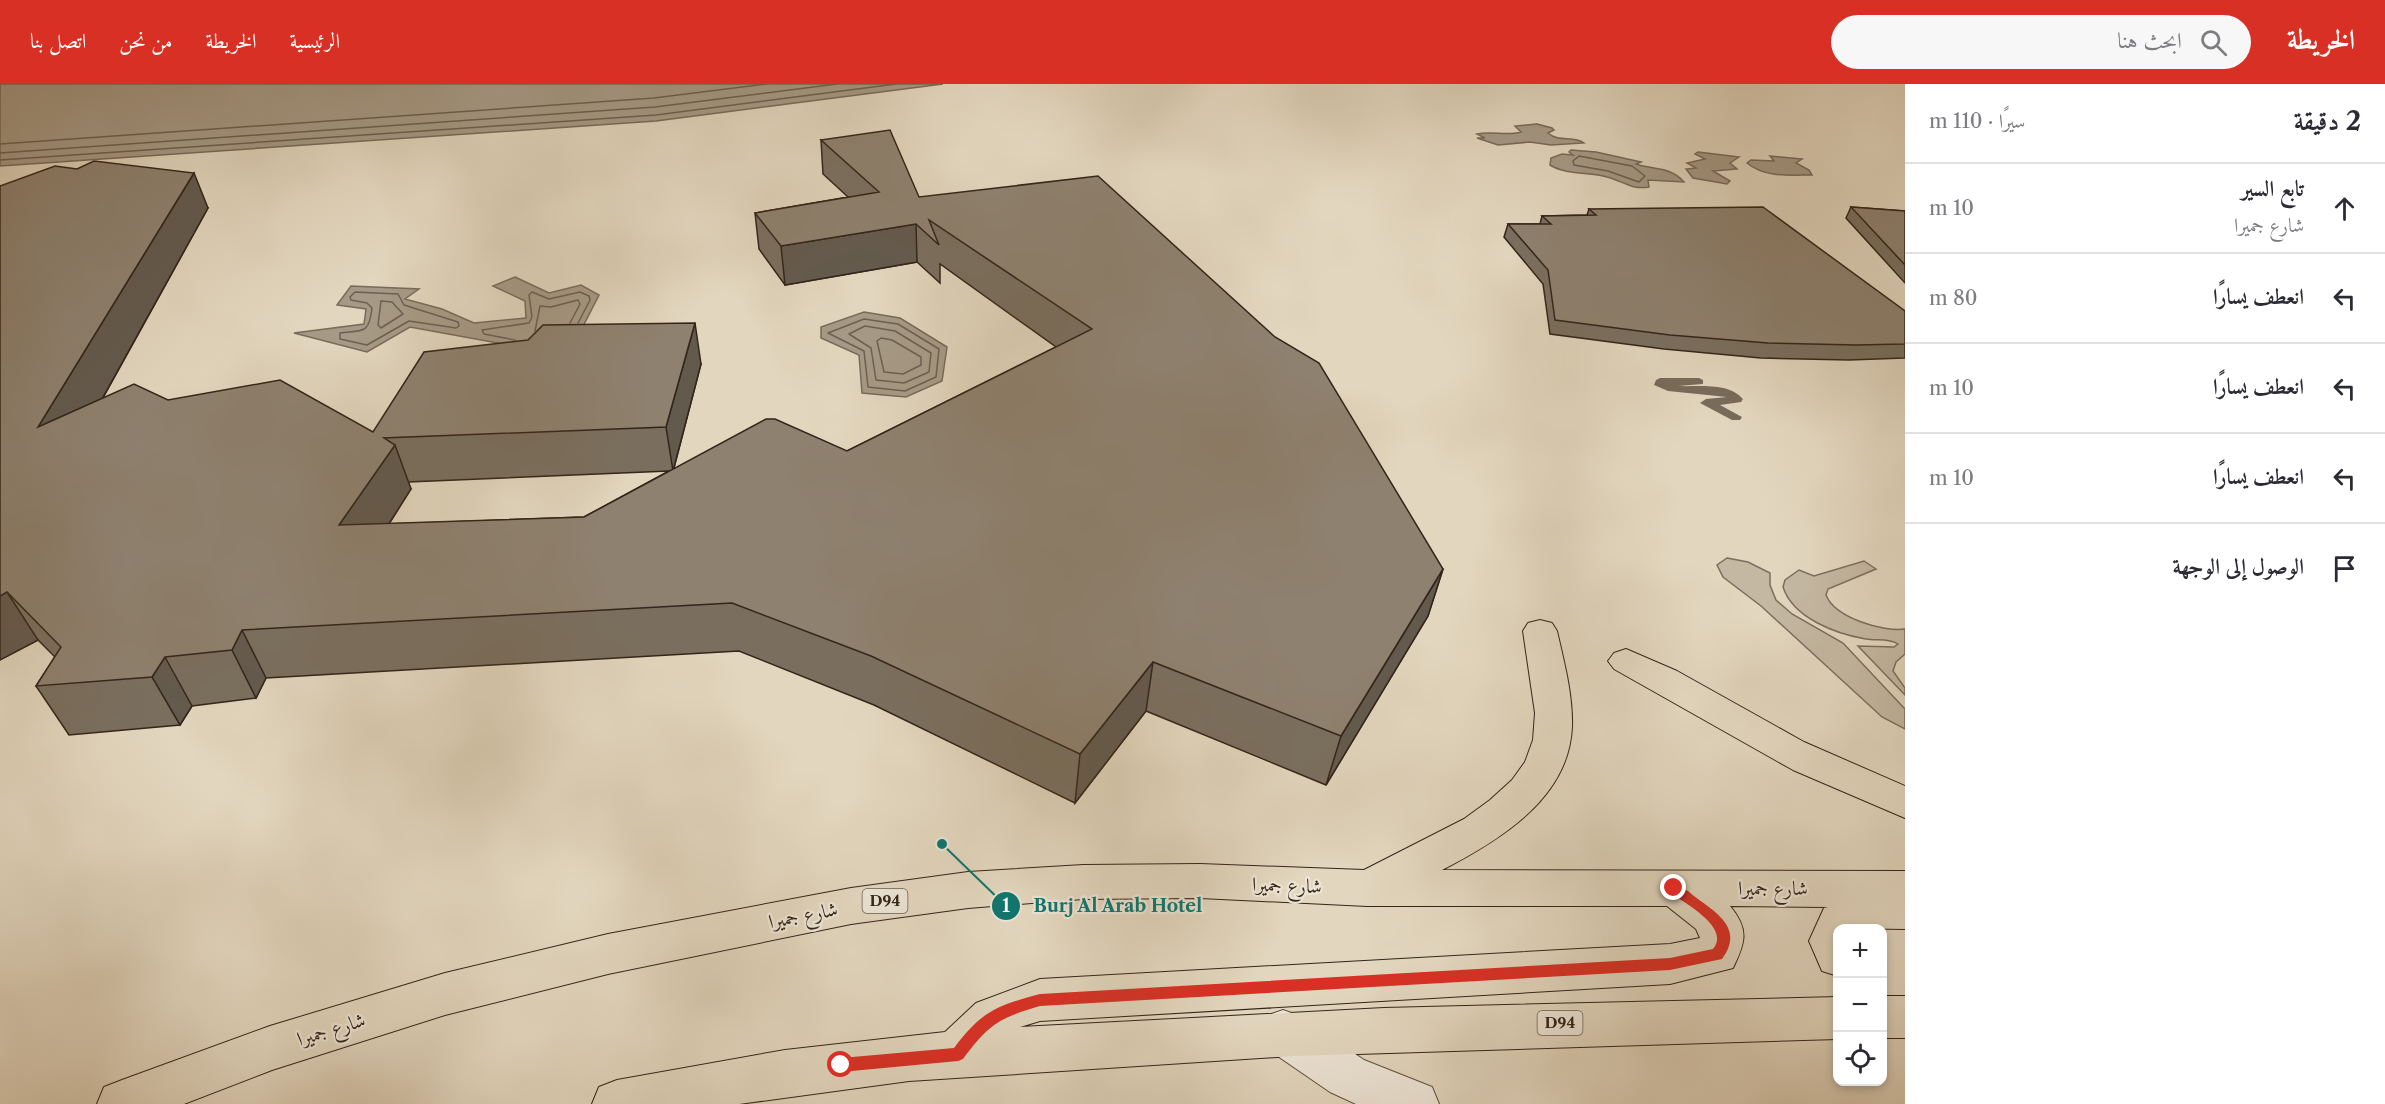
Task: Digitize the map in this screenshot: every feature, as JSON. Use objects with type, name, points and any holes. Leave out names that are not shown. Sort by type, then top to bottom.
[{"type":"main road","points":[[1367,888],[1479,830],[1506,811],[1528,790],[1543,766],[1552,741],[1554,716],[1540,631]]},
{"type":"main road","points":[[1626,662],[1667,679],[1738,723],[1818,766],[1905,803]]},
{"type":"main road","name":"شارع جميرا","points":[[122,1104],[270,1048],[445,994],[608,954],[851,906],[968,890],[1083,882],[1200,881],[1367,888],[1632,891],[1674,888],[1905,888]]},
{"type":"main road","points":[[958,1054],[978,1027],[1004,1011],[1040,1000],[1670,964],[1717,954],[1724,946],[1724,933],[1715,919],[1674,888]]},
{"type":"main road","points":[[1838,924],[1840,921],[1873,911],[1905,911]]},
{"type":"main road","name":"D94","points":[[617,1104],[725,1082],[830,1067],[958,1054],[1283,1032],[1653,1020],[1833,1018]]},
{"type":"street","points":[[1283,1032],[1347,1076],[1414,1104]]},
{"type":"shaded area","points":[[1727,558],[1748,562],[1770,573],[1770,585],[1776,600],[1792,614],[1843,643],[1905,709],[1905,729],[1882,717],[1761,606],[1723,577],[1717,565]]},
{"type":"shaded area","points":[[1864,561],[1876,569],[1828,589],[1826,595],[1831,603],[1849,617],[1873,626],[1905,629],[1905,654],[1896,662],[1893,671],[1905,688],[1905,695],[1858,646],[1894,647],[1898,644],[1891,641],[1854,637],[1829,629],[1796,608],[1783,587],[1785,580],[1799,570],[1814,576]]},
{"type":"water","points":[[0,84],[943,84],[656,121],[0,166]]},
{"type":"water","points":[[1537,124],[1552,128],[1554,130],[1548,133],[1552,136],[1575,139],[1584,143],[1551,145],[1530,142],[1498,145],[1477,138],[1485,138],[1477,134],[1483,133],[1521,132],[1515,126]]},
{"type":"water","points":[[1571,150],[1596,152],[1641,162],[1636,164],[1673,173],[1684,182],[1648,180],[1649,187],[1643,188],[1600,175],[1570,172],[1550,165],[1551,158],[1562,154],[1573,155],[1569,152]]},
{"type":"water","points":[[1698,152],[1739,157],[1730,163],[1737,169],[1713,171],[1730,181],[1727,184],[1693,178],[1686,169],[1696,168],[1687,163],[1705,159],[1695,154]]},
{"type":"water","points":[[1770,156],[1802,159],[1796,163],[1809,170],[1812,175],[1770,173],[1747,163],[1751,160],[1774,161]]},
{"type":"water","points":[[515,277],[549,293],[581,285],[599,295],[576,340],[525,348],[410,327],[367,352],[294,333],[364,324],[366,309],[337,305],[351,286],[419,289],[405,299],[442,309],[474,323],[526,318],[525,301],[493,286]]},
{"type":"water","points":[[864,312],[900,318],[947,347],[942,381],[906,397],[862,393],[859,355],[821,338],[821,327]]},
{"type":"building","points":[[890,130],[919,197],[1098,176],[1275,337],[1319,363],[1443,569],[1341,736],[1153,662],[1080,754],[871,656],[732,603],[242,630],[232,650],[165,657],[152,677],[36,686],[61,647],[7,592],[0,596],[0,186],[55,166],[77,169],[94,161],[194,173],[38,427],[134,384],[168,400],[280,380],[373,432],[424,352],[528,340],[543,325],[695,323],[666,427],[384,438],[395,445],[339,525],[584,517],[766,419],[775,419],[847,451],[1092,329],[929,220],[939,245],[916,224],[781,246],[755,213],[879,192],[821,140]]},
{"type":"building","points":[[1763,207],[1905,311],[1905,344],[1768,343],[1670,335],[1555,320],[1548,270],[1508,224],[1551,224],[1542,216],[1596,215],[1589,209]]},
{"type":"building","points":[[1851,207],[1905,211],[1905,265]]},
{"type":"waterway","points":[[1699,382],[1660,382],[1660,385],[1668,388],[1713,390],[1731,394],[1737,399],[1706,403],[1736,417]]},
{"type":"place","name":"Burj Al Arab Hotel","points":[[942,844]]},
{"type":"route","points":[[841,1065],[958,1054],[978,1027],[1004,1011],[1040,1000],[1670,964],[1717,954],[1724,946],[1724,933],[1715,919],[1674,888]]}]
